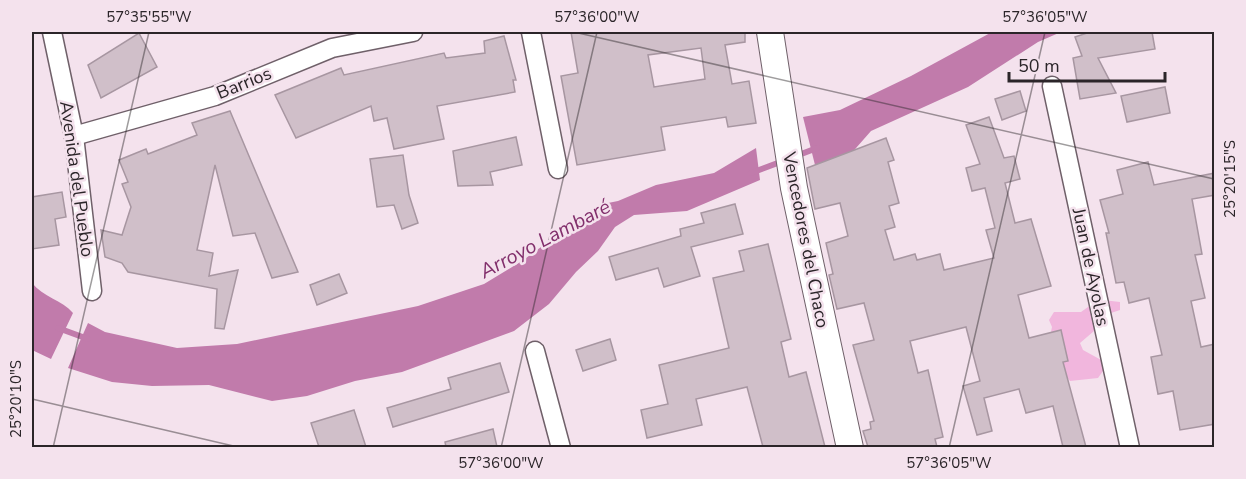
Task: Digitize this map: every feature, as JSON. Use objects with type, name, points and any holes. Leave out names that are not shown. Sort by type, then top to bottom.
[{"type":"street","name":"Avenida del Pueblo","points":[[52,32],[74,136],[92,291]]},
{"type":"street","name":"Barrios","points":[[74,136],[215,96],[332,48],[413,32]]},
{"type":"street","points":[[531,32],[558,169]]},
{"type":"street","name":"Vencedores del Chaco","points":[[770,32],[794,188],[850,447]]},
{"type":"street","name":"Juan de Ayolas","points":[[1052,86],[1130,447]]},
{"type":"street","points":[[535,351],[561,447]]},
{"type":"shaded area","points":[[992,32],[1061,32],[1038,42],[968,87],[871,131],[849,156],[815,165],[803,117],[840,110],[911,76]]},
{"type":"shaded area","points":[[756,148],[760,180],[687,211],[634,215],[615,227],[598,251],[576,272],[549,304],[514,331],[402,372],[355,381],[307,396],[272,401],[209,385],[152,386],[112,382],[68,368],[88,323],[105,332],[177,348],[237,344],[418,306],[484,284],[522,261],[598,205],[618,201],[656,185],[714,173]]},
{"type":"shaded area","points":[[32,283],[73,313],[51,359],[32,350]]},
{"type":"shaded area","points":[[1103,300],[1120,302],[1120,310],[1111,313],[1103,329],[1094,331],[1080,343],[1083,350],[1103,361],[1103,371],[1098,378],[1070,381],[1055,356],[1051,341],[1052,327],[1049,320],[1054,312],[1081,312],[1095,302]]},
{"type":"building","points":[[571,32],[745,32],[745,42],[725,45],[732,84],[749,81],[756,123],[728,127],[726,117],[661,127],[665,150],[577,165],[561,76],[578,73]],"holes":[[[701,48],[705,79],[654,87],[648,55]]]},
{"type":"building","points":[[1090,32],[1152,32],[1155,49],[1098,58],[1116,93],[1080,99],[1073,58],[1082,56],[1075,37]]},
{"type":"building","points":[[139,33],[157,67],[101,98],[88,65]]},
{"type":"building","points":[[504,36],[516,80],[513,80],[515,92],[437,106],[444,139],[394,149],[387,118],[374,121],[371,106],[296,138],[275,95],[341,68],[344,75],[444,53],[446,58],[485,53],[484,41]]},
{"type":"building","points":[[1165,87],[1170,113],[1127,122],[1121,96]]},
{"type":"building","points":[[1020,91],[1026,111],[1002,120],[995,99]]},
{"type":"building","points":[[230,111],[298,272],[272,278],[255,233],[233,236],[215,165],[197,250],[213,253],[209,276],[238,270],[224,329],[215,328],[217,289],[128,272],[122,263],[105,257],[101,230],[122,235],[131,207],[122,184],[128,182],[119,160],[146,149],[148,154],[197,135],[192,123]]},
{"type":"building","points":[[989,117],[1004,158],[1014,156],[1020,179],[1005,183],[1015,223],[1031,219],[1051,286],[1018,295],[1029,338],[1061,330],[1068,361],[1063,362],[1086,447],[1063,447],[1053,406],[1026,413],[1019,389],[984,398],[992,431],[977,435],[963,386],[980,381],[966,327],[910,341],[918,373],[928,370],[943,437],[935,439],[937,447],[868,447],[863,431],[871,429],[870,422],[874,421],[853,345],[874,340],[864,303],[837,309],[829,275],[833,274],[826,243],[848,236],[840,203],[815,209],[807,168],[886,138],[894,160],[888,162],[899,203],[889,206],[895,227],[885,230],[894,260],[915,254],[917,260],[940,254],[944,270],[994,258],[986,230],[995,228],[985,188],[972,191],[966,168],[980,164],[966,125]]},
{"type":"building","points":[[516,137],[522,165],[490,172],[493,185],[458,186],[453,151]]},
{"type":"building","points":[[403,155],[409,195],[418,223],[402,229],[394,205],[377,207],[370,159]]},
{"type":"building","points":[[1148,162],[1154,185],[1215,173],[1215,195],[1192,199],[1202,254],[1195,255],[1205,298],[1191,301],[1201,347],[1215,344],[1215,424],[1180,430],[1173,391],[1158,394],[1151,357],[1162,355],[1149,298],[1129,303],[1124,282],[1116,283],[1106,233],[1109,233],[1100,200],[1123,194],[1117,170]]},
{"type":"building","points":[[62,192],[66,217],[55,219],[59,245],[32,249],[32,197]]},
{"type":"building","points":[[735,204],[743,234],[691,247],[700,276],[664,287],[658,268],[616,280],[609,257],[681,236],[680,229],[704,223],[701,213]]},
{"type":"building","points":[[768,244],[791,339],[781,342],[789,377],[806,372],[825,447],[763,447],[747,387],[696,399],[702,425],[647,438],[641,410],[668,404],[659,365],[729,348],[713,278],[744,271],[739,251]]},
{"type":"building","points":[[339,274],[347,293],[317,305],[310,285]]},
{"type":"building","points":[[610,339],[616,360],[583,371],[576,350]]},
{"type":"building","points":[[500,363],[509,392],[393,427],[387,408],[451,389],[448,378]]},
{"type":"building","points":[[354,410],[366,447],[319,447],[311,423]]},
{"type":"building","points":[[493,429],[497,447],[446,447],[445,442]]},
{"type":"waterway","name":"Arroyo Lambaré","points":[[796,156],[817,148]]},
{"type":"waterway","name":"Arroyo Lambaré","points":[[751,173],[783,161]]},
{"type":"waterway","name":"Arroyo Lambaré","points":[[58,328],[88,339]]}]
